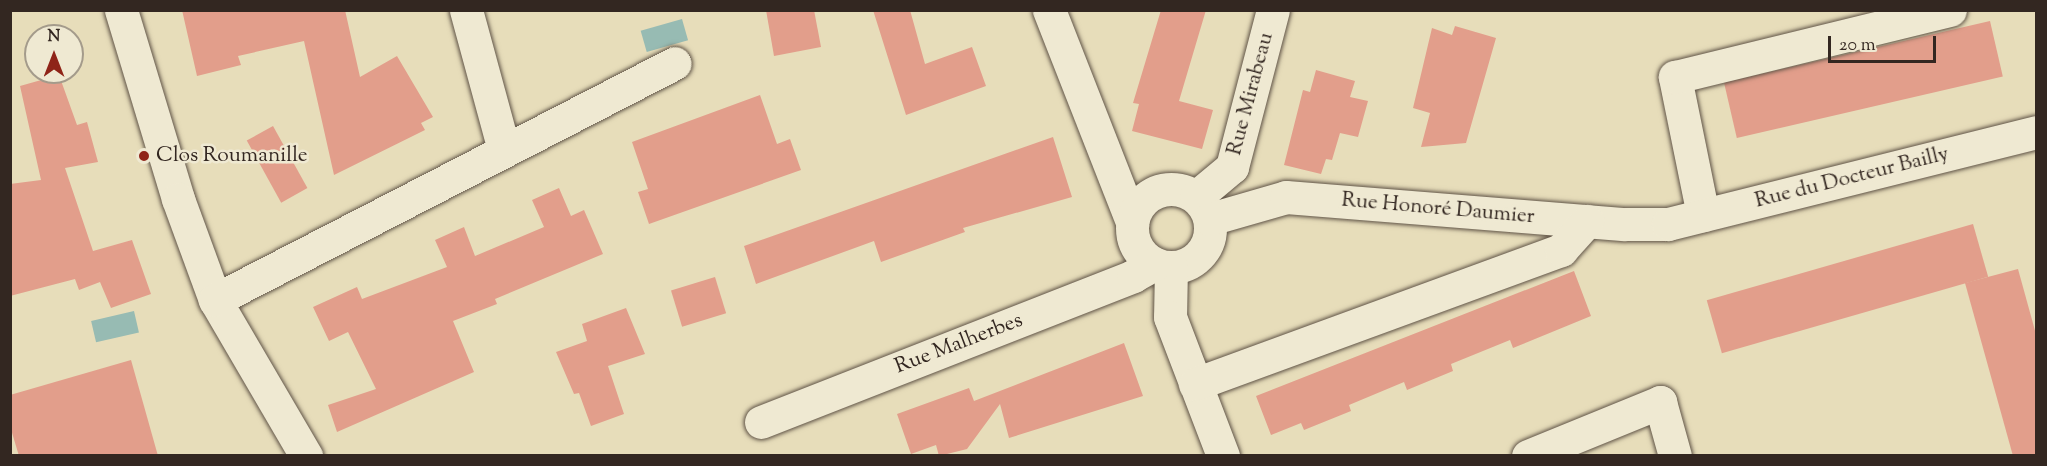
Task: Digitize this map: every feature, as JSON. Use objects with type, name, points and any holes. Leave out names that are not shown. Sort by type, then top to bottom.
[{"type":"street","points":[[120,10],[178,199],[215,300],[306,456]]},
{"type":"street","points":[[466,10],[504,150]]},
{"type":"street","points":[[1049,10],[1132,222],[1136,246],[1163,266],[1185,266],[1205,249],[1203,208],[1172,188],[1157,191],[1137,209],[1132,222]]},
{"type":"street","name":"Rue Mirabeau","points":[[1203,208],[1232,167],[1273,10]]},
{"type":"street","points":[[1703,215],[1675,77],[1950,10]]},
{"type":"street","points":[[215,300],[675,63]]},
{"type":"street","name":"Rue du Docteur Bailly","points":[[1668,224],[2037,132]]},
{"type":"street","name":"Rue Honoré Daumier","points":[[1203,208],[1286,197],[1587,221],[1668,224]]},
{"type":"street","points":[[1195,384],[1561,250],[1587,221]]},
{"type":"street","points":[[1163,266],[1170,316],[1223,456]]},
{"type":"street","name":"Rue Malherbes","points":[[761,422],[1163,266]]},
{"type":"street","points":[[1528,456],[1660,402],[1675,456]]},
{"type":"water","points":[[682,19],[688,40],[647,52],[641,31]]},
{"type":"water","points":[[134,311],[139,332],[96,342],[91,321]]},
{"type":"building","points":[[182,10],[345,10],[360,77],[397,56],[433,117],[421,123],[425,130],[334,175],[304,41],[238,56],[241,65],[197,76]]},
{"type":"building","points":[[766,10],[814,10],[821,47],[774,56]]},
{"type":"building","points":[[873,10],[910,10],[925,64],[972,47],[986,86],[906,115]]},
{"type":"building","points":[[1161,10],[1206,10],[1179,101],[1213,110],[1202,149],[1132,131],[1139,104],[1133,103]]},
{"type":"building","points":[[1990,21],[2003,77],[1737,138],[1724,82]]},
{"type":"building","points":[[1455,26],[1496,38],[1466,143],[1421,147],[1430,113],[1413,108],[1432,28],[1452,35]]},
{"type":"building","points":[[1316,70],[1355,81],[1350,97],[1368,101],[1358,137],[1340,133],[1332,160],[1326,159],[1321,174],[1284,165],[1303,90],[1310,92]]},
{"type":"building","points":[[62,84],[77,125],[87,122],[98,162],[65,168],[93,251],[132,240],[151,294],[111,308],[100,282],[79,290],[75,279],[10,296],[10,184],[41,180],[20,86]]},
{"type":"building","points":[[760,95],[777,144],[790,139],[801,170],[649,224],[638,192],[648,189],[632,142]]},
{"type":"building","points":[[273,126],[307,188],[281,203],[247,141]]},
{"type":"building","points":[[1053,137],[1072,197],[963,228],[965,232],[881,262],[874,241],[756,284],[744,246]]},
{"type":"building","points":[[559,188],[571,216],[584,210],[603,254],[495,299],[497,304],[453,321],[474,372],[337,432],[328,405],[376,389],[348,332],[329,341],[313,307],[357,287],[362,299],[447,267],[435,240],[464,227],[475,256],[544,227],[532,200]]},
{"type":"building","points":[[1973,224],[1988,277],[1722,353],[1707,300]]},
{"type":"building","points":[[2018,269],[2037,338],[2037,456],[2013,456],[1965,283]]},
{"type":"building","points":[[1574,271],[1591,316],[1513,348],[1510,340],[1451,364],[1453,371],[1407,390],[1404,382],[1349,405],[1351,411],[1304,430],[1301,423],[1271,435],[1256,396]]},
{"type":"building","points":[[715,277],[726,313],[682,327],[671,290]]},
{"type":"building","points":[[626,308],[645,354],[608,366],[624,414],[591,426],[579,393],[574,394],[556,352],[587,341],[582,324]]},
{"type":"building","points":[[1124,343],[1143,396],[1009,438],[1000,404],[967,449],[939,456],[936,445],[911,454],[897,414],[969,388],[974,401]]},
{"type":"building","points":[[131,360],[158,456],[19,456],[10,426],[10,395]]},
{"type":"place","name":"Clos Roumanille","points":[[144,156]]}]
